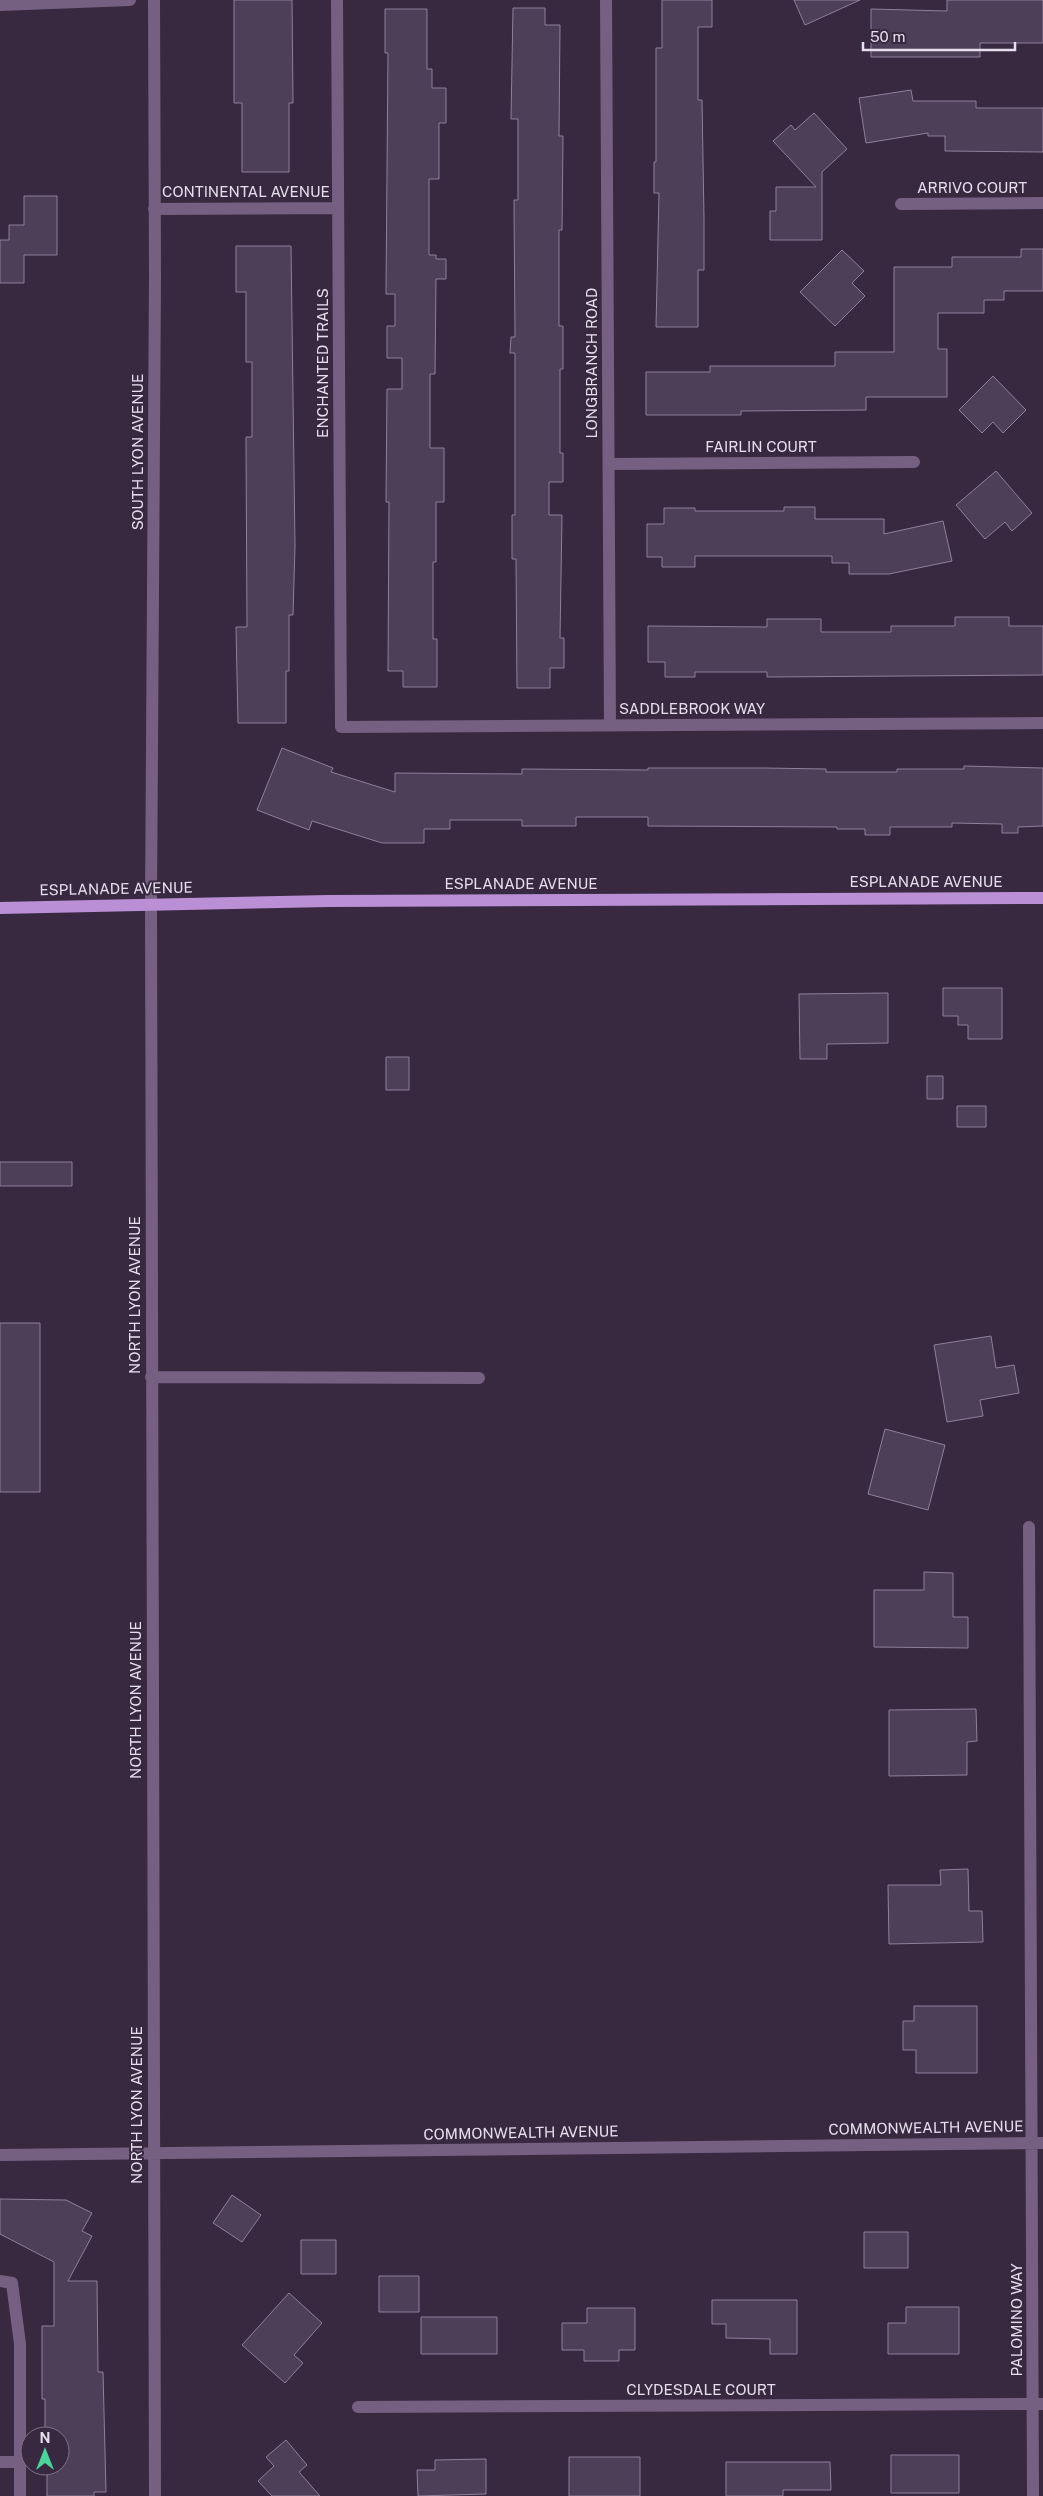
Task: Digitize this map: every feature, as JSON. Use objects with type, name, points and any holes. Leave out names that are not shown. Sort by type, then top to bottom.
[{"type":"main road","name":"ESPLANADE AVENUE","points":[[0,908],[151,904],[1043,898]]},
{"type":"street","points":[[0,5],[130,0]]},
{"type":"street","name":"SOUTH LYON AVENUE","points":[[151,904],[154,0]]},
{"type":"street","name":"ENCHANTED TRAILS","points":[[337,0],[341,727]]},
{"type":"street","name":"LONGBRANCH ROAD","points":[[606,0],[610,725]]},
{"type":"street","name":"ARRIVO COURT","points":[[901,204],[1043,204]]},
{"type":"street","name":"CONTINENTAL AVENUE","points":[[154,209],[338,208]]},
{"type":"street","name":"FAIRLIN COURT","points":[[609,464],[914,462]]},
{"type":"street","name":"SADDLEBROOK WAY","points":[[341,727],[1043,723]]},
{"type":"street","name":"NORTH LYON AVENUE","points":[[151,904],[155,2496]]},
{"type":"street","points":[[151,1377],[479,1378]]},
{"type":"street","name":"PALOMINO WAY","points":[[1029,1527],[1038,2143],[1038,2404],[1033,2496]]},
{"type":"street","name":"COMMONWEALTH AVENUE","points":[[0,2155],[1038,2143]]},
{"type":"street","points":[[0,2281],[12,2283],[20,2344],[21,2426]]},
{"type":"street","name":"CLYDESDALE COURT","points":[[358,2407],[1038,2404]]},
{"type":"street","points":[[0,2462],[20,2462]]},
{"type":"street","points":[[20,2496],[21,2476]]},
{"type":"building","points":[[234,0],[292,0],[293,103],[289,103],[289,172],[242,172],[242,103],[234,103]]},
{"type":"building","points":[[662,0],[712,0],[712,27],[698,27],[698,100],[702,100],[704,270],[698,270],[698,327],[656,327],[659,193],[654,193],[654,162],[656,162],[656,48],[662,48]]},
{"type":"building","points":[[794,0],[860,0],[805,25]]},
{"type":"building","points":[[947,0],[1043,0],[1043,43],[980,43],[980,57],[871,57],[871,9],[947,11]]},
{"type":"building","points":[[513,8],[545,8],[545,25],[560,25],[559,136],[563,136],[562,230],[559,230],[559,326],[563,326],[563,369],[560,369],[560,453],[563,453],[563,482],[549,482],[549,515],[562,515],[560,638],[564,638],[564,668],[550,668],[550,688],[517,688],[516,559],[512,559],[512,515],[515,515],[515,353],[510,353],[511,337],[515,337],[514,200],[518,200],[518,119],[511,119]]},
{"type":"building","points":[[385,9],[427,9],[427,69],[432,69],[432,88],[446,88],[446,123],[439,123],[439,179],[429,179],[429,255],[436,255],[436,259],[446,259],[446,279],[436,279],[435,374],[430,374],[430,448],[444,448],[444,502],[436,502],[436,562],[433,562],[433,639],[437,639],[437,687],[403,687],[403,671],[388,671],[389,502],[386,502],[387,389],[402,389],[402,358],[387,358],[387,326],[395,326],[395,294],[386,294],[388,53],[385,53]]},
{"type":"building","points":[[911,90],[913,101],[976,101],[976,108],[1043,108],[1043,152],[945,151],[945,136],[928,136],[928,133],[866,143],[859,98]]},
{"type":"building","points":[[814,113],[847,149],[822,172],[822,240],[770,240],[770,211],[776,211],[776,187],[816,187],[773,141],[791,125],[795,130]]},
{"type":"building","points":[[24,196],[57,196],[57,255],[24,255],[24,283],[0,283],[0,240],[9,240],[9,225],[24,225]]},
{"type":"building","points":[[236,246],[291,246],[295,546],[293,615],[289,615],[289,671],[286,671],[286,723],[238,723],[236,627],[247,627],[246,437],[252,437],[252,362],[246,362],[246,292],[236,292]]},
{"type":"building","points":[[1021,249],[1043,249],[1043,291],[1004,291],[1004,300],[984,300],[984,313],[938,313],[938,349],[947,349],[947,397],[866,397],[866,410],[741,411],[741,415],[646,415],[646,372],[710,372],[710,366],[835,366],[835,352],[894,352],[894,267],[952,267],[952,257],[1021,257]]},
{"type":"building","points":[[842,250],[864,271],[852,283],[865,296],[835,326],[800,292]]},
{"type":"building","points":[[993,376],[1026,410],[1003,433],[993,422],[982,433],[959,410]]},
{"type":"building","points":[[996,471],[1032,513],[1012,531],[1005,522],[985,539],[956,505]]},
{"type":"building","points":[[784,507],[815,507],[815,519],[884,519],[884,534],[943,521],[952,561],[889,574],[849,574],[849,563],[832,563],[832,556],[695,556],[695,567],[662,567],[662,557],[647,557],[647,524],[664,524],[664,508],[695,508],[695,511],[784,511]]},
{"type":"building","points":[[955,617],[1009,617],[1009,626],[1043,626],[1043,675],[767,677],[767,672],[695,672],[695,677],[665,677],[665,662],[648,662],[648,626],[767,627],[767,619],[821,619],[821,632],[891,632],[891,626],[955,626]]},
{"type":"building","points":[[282,748],[333,768],[331,772],[395,792],[395,773],[522,774],[522,769],[648,770],[648,768],[765,768],[826,769],[826,772],[897,772],[897,769],[964,769],[964,766],[1043,768],[1043,826],[1018,827],[1018,833],[1002,833],[1002,824],[952,823],[952,827],[890,827],[890,835],[865,835],[865,829],[837,829],[837,827],[648,826],[648,817],[576,817],[576,826],[522,826],[522,820],[450,820],[450,829],[424,829],[424,843],[382,843],[312,821],[309,830],[257,810]]},
{"type":"building","points":[[943,988],[1002,988],[1002,1039],[968,1039],[968,1025],[958,1025],[958,1016],[943,1016]]},
{"type":"building","points":[[888,993],[888,1043],[827,1044],[827,1059],[800,1059],[799,994]]},
{"type":"building","points":[[386,1057],[409,1057],[409,1090],[386,1090]]},
{"type":"building","points":[[927,1076],[943,1076],[943,1099],[927,1099]]},
{"type":"building","points":[[957,1106],[986,1106],[986,1127],[957,1127]]},
{"type":"building","points":[[0,1162],[72,1162],[72,1186],[0,1186]]},
{"type":"building","points":[[0,1323],[40,1323],[40,1492],[0,1492]]},
{"type":"building","points":[[991,1336],[996,1368],[1014,1365],[1019,1393],[980,1400],[983,1416],[947,1422],[934,1345]]},
{"type":"building","points":[[885,1429],[945,1445],[928,1510],[868,1494]]},
{"type":"building","points":[[924,1572],[953,1573],[953,1617],[968,1617],[968,1648],[874,1647],[874,1590],[924,1590]]},
{"type":"building","points":[[976,1709],[977,1741],[967,1742],[967,1775],[889,1776],[889,1710]]},
{"type":"building","points":[[968,1869],[969,1911],[982,1911],[983,1942],[889,1944],[888,1885],[941,1885],[940,1870]]},
{"type":"building","points":[[914,2006],[977,2006],[977,2073],[916,2073],[916,2050],[903,2050],[903,2021],[914,2021]]},
{"type":"building","points":[[232,2195],[261,2215],[242,2242],[213,2223]]},
{"type":"building","points":[[0,2199],[66,2200],[92,2213],[82,2231],[92,2236],[68,2281],[97,2281],[98,2372],[103,2372],[106,2492],[94,2492],[94,2496],[47,2496],[47,2476],[70,2476],[70,2426],[45,2426],[45,2399],[42,2399],[42,2326],[54,2326],[54,2262],[0,2234]]},
{"type":"building","points":[[864,2232],[908,2232],[908,2268],[864,2268]]},
{"type":"building","points":[[301,2240],[336,2240],[336,2274],[301,2274]]},
{"type":"building","points":[[379,2276],[419,2276],[419,2312],[379,2312]]},
{"type":"building","points":[[289,2293],[322,2323],[294,2355],[303,2363],[285,2383],[242,2345]]},
{"type":"building","points":[[712,2300],[797,2300],[797,2354],[770,2354],[770,2339],[726,2338],[726,2324],[712,2324]]},
{"type":"building","points":[[906,2307],[959,2307],[959,2354],[888,2354],[888,2323],[906,2323]]},
{"type":"building","points":[[587,2308],[635,2308],[635,2350],[619,2350],[619,2361],[584,2361],[584,2350],[562,2350],[562,2323],[587,2323]]},
{"type":"building","points":[[421,2317],[497,2317],[497,2354],[421,2354]]},
{"type":"building","points":[[286,2440],[307,2465],[299,2472],[320,2496],[272,2496],[258,2481],[274,2466],[266,2457]]},
{"type":"building","points":[[891,2455],[959,2455],[959,2493],[891,2493]]},
{"type":"building","points":[[569,2457],[640,2457],[640,2496],[569,2496]]},
{"type":"building","points":[[486,2459],[486,2494],[418,2496],[417,2470],[435,2470],[435,2460]]},
{"type":"building","points":[[726,2462],[830,2462],[831,2490],[783,2490],[783,2496],[726,2496]]}]
